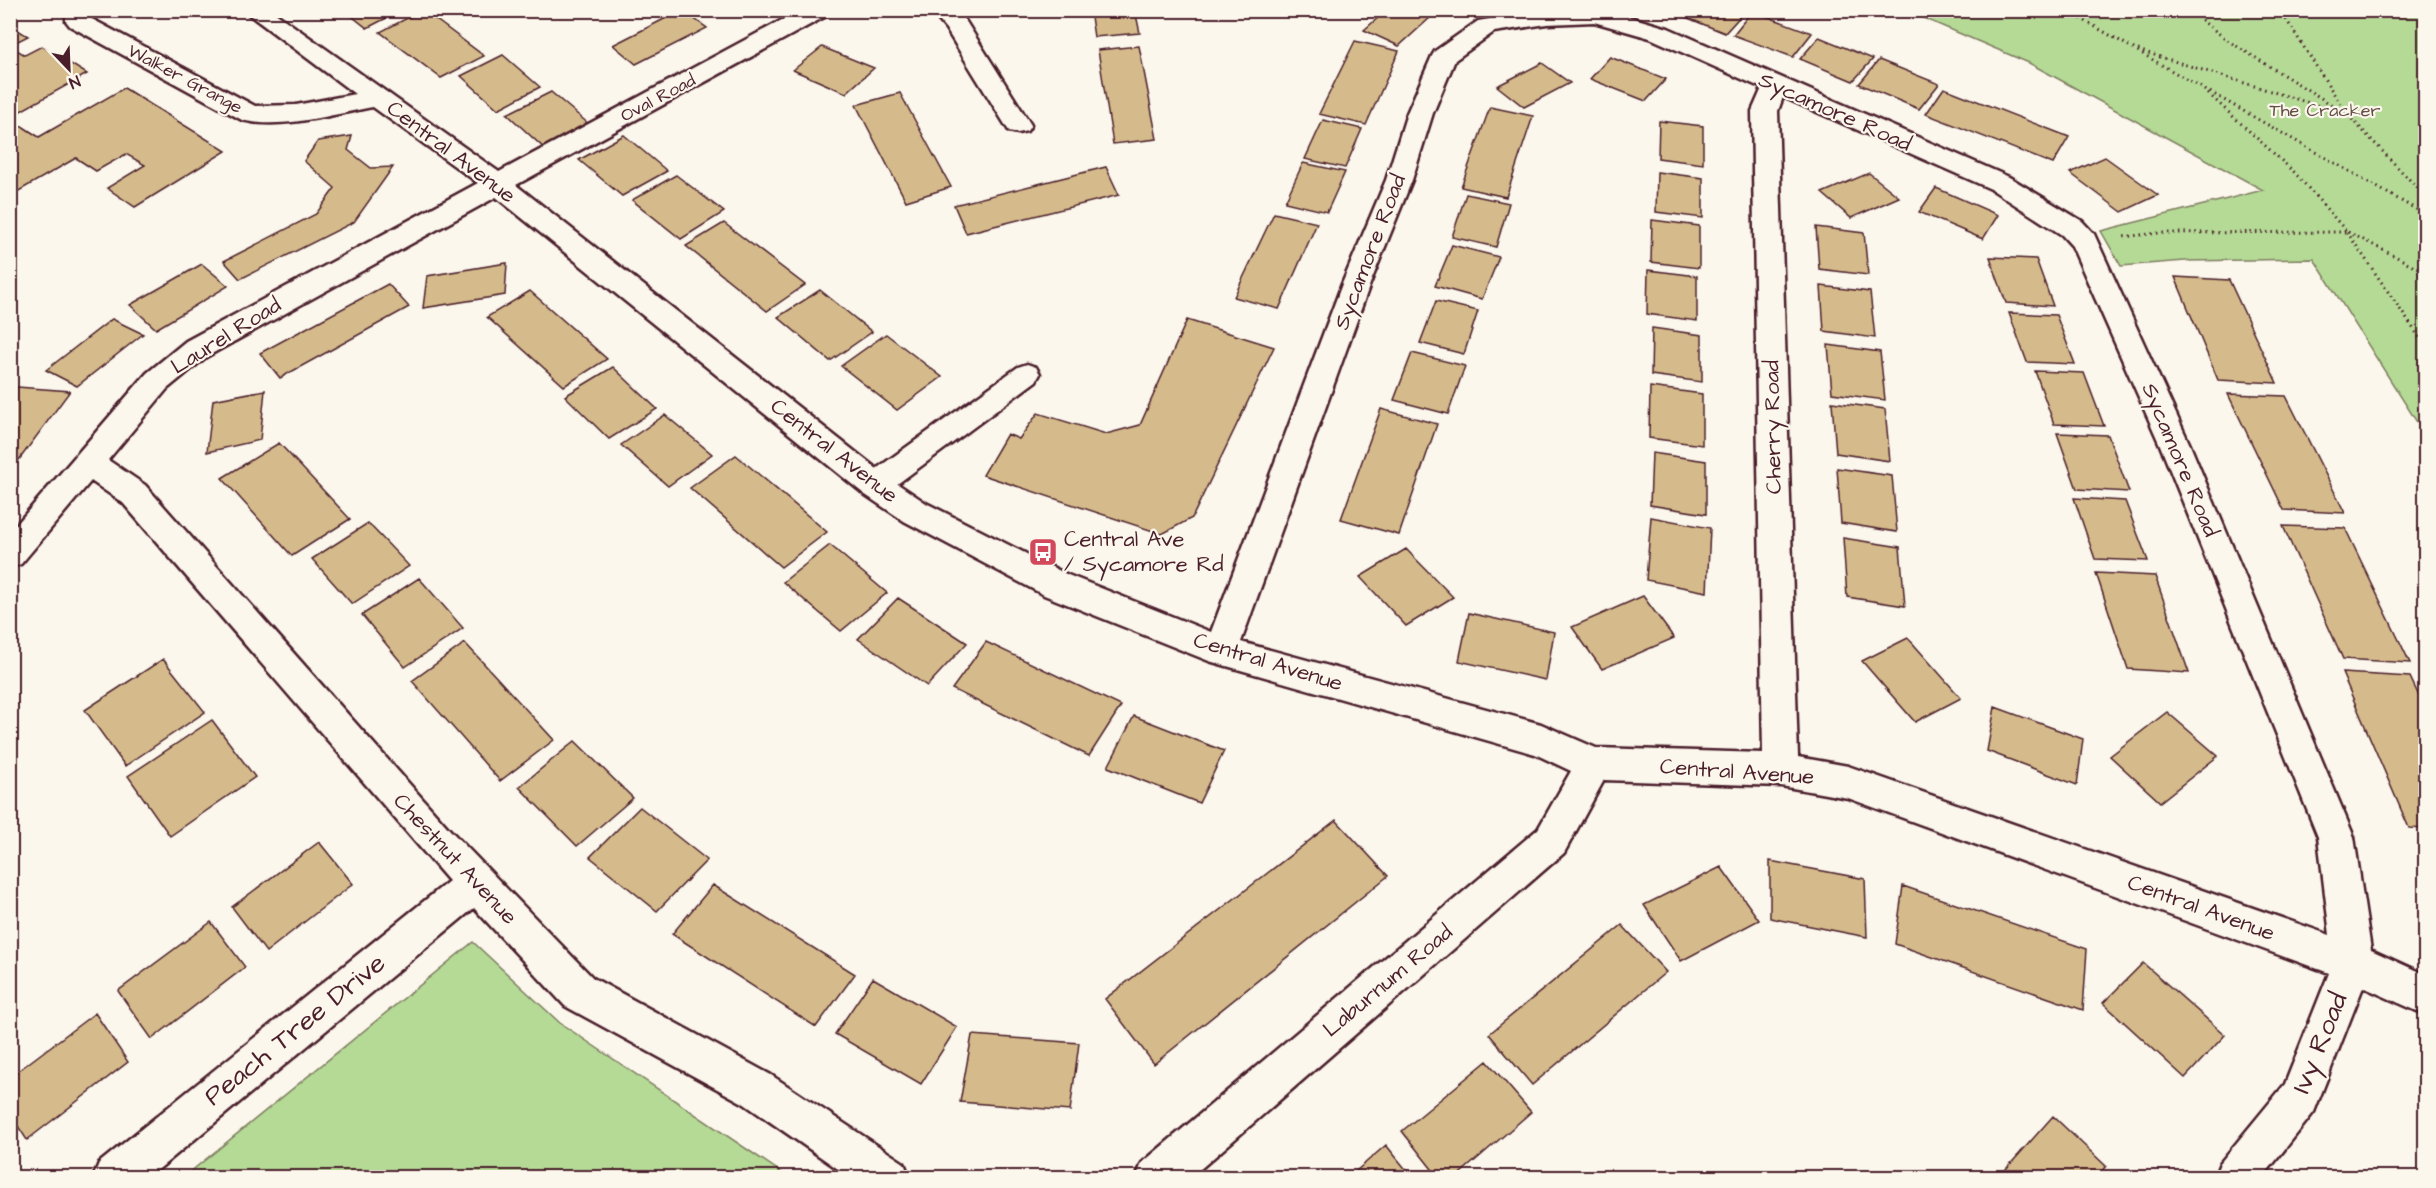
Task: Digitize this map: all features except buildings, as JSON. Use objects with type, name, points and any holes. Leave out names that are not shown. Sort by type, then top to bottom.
[{"type":"street","name":"Walker Grange","points":[[78,10],[78,21],[251,114],[296,113],[379,98]]},
{"type":"street","name":"Central Avenue","points":[[255,10],[497,184],[875,485],[915,512],[1056,585],[1221,651],[1541,740],[1594,764],[1781,770],[1848,782],[2353,962],[2426,996]]},
{"type":"street","name":"Oval Road","points":[[497,184],[820,10]]},
{"type":"street","points":[[942,10],[956,25],[1018,124]]},
{"type":"street","name":"Sycamore Road","points":[[1221,651],[1356,285],[1399,180],[1420,113],[1444,56],[1487,26],[1547,16],[1595,15],[1659,33],[1775,86],[2000,183],[2072,228],[2084,241],[2175,445],[2336,837],[2353,962]]},
{"type":"street","name":"Cherry Road","points":[[1775,86],[1765,111],[1781,770]]},
{"type":"street","name":"Laurel Road","points":[[10,555],[157,381],[196,350],[497,184]]},
{"type":"street","name":"Chestnut Avenue","points":[[87,462],[134,494],[426,830],[579,992],[757,1089],[890,1178]]},
{"type":"street","name":"Laburnum Road","points":[[1157,1178],[1551,841],[1594,764]]},
{"type":"street","name":"Peach Tree Drive","points":[[114,1178],[476,883]]},
{"type":"street","name":"Ivy Road","points":[[2235,1178],[2300,1098],[2353,962]]},
{"type":"lane","points":[[875,485],[1027,374]]},
{"type":"path","points":[[2066,10],[2426,215]]},
{"type":"path","points":[[2188,10],[2230,42],[2348,115]]},
{"type":"path","points":[[2280,10],[2348,115],[2426,197]]},
{"type":"path","points":[[2130,47],[2348,115]]},
{"type":"path","points":[[2202,88],[2294,172],[2347,232],[2426,347]]},
{"type":"path","points":[[2084,241],[2159,234],[2347,232],[2426,272]]},
{"type":"green space","name":"The Cracker","points":[[1907,11],[2425,11],[2425,435],[2314,259],[2185,261],[2121,266],[2101,231],[2263,190],[2029,63]]},
{"type":"green space","points":[[473,942],[560,1023],[788,1177],[184,1177]]},
{"type":"place","name":"Central Ave / Sycamore Rd","points":[[1043,552]]}]
